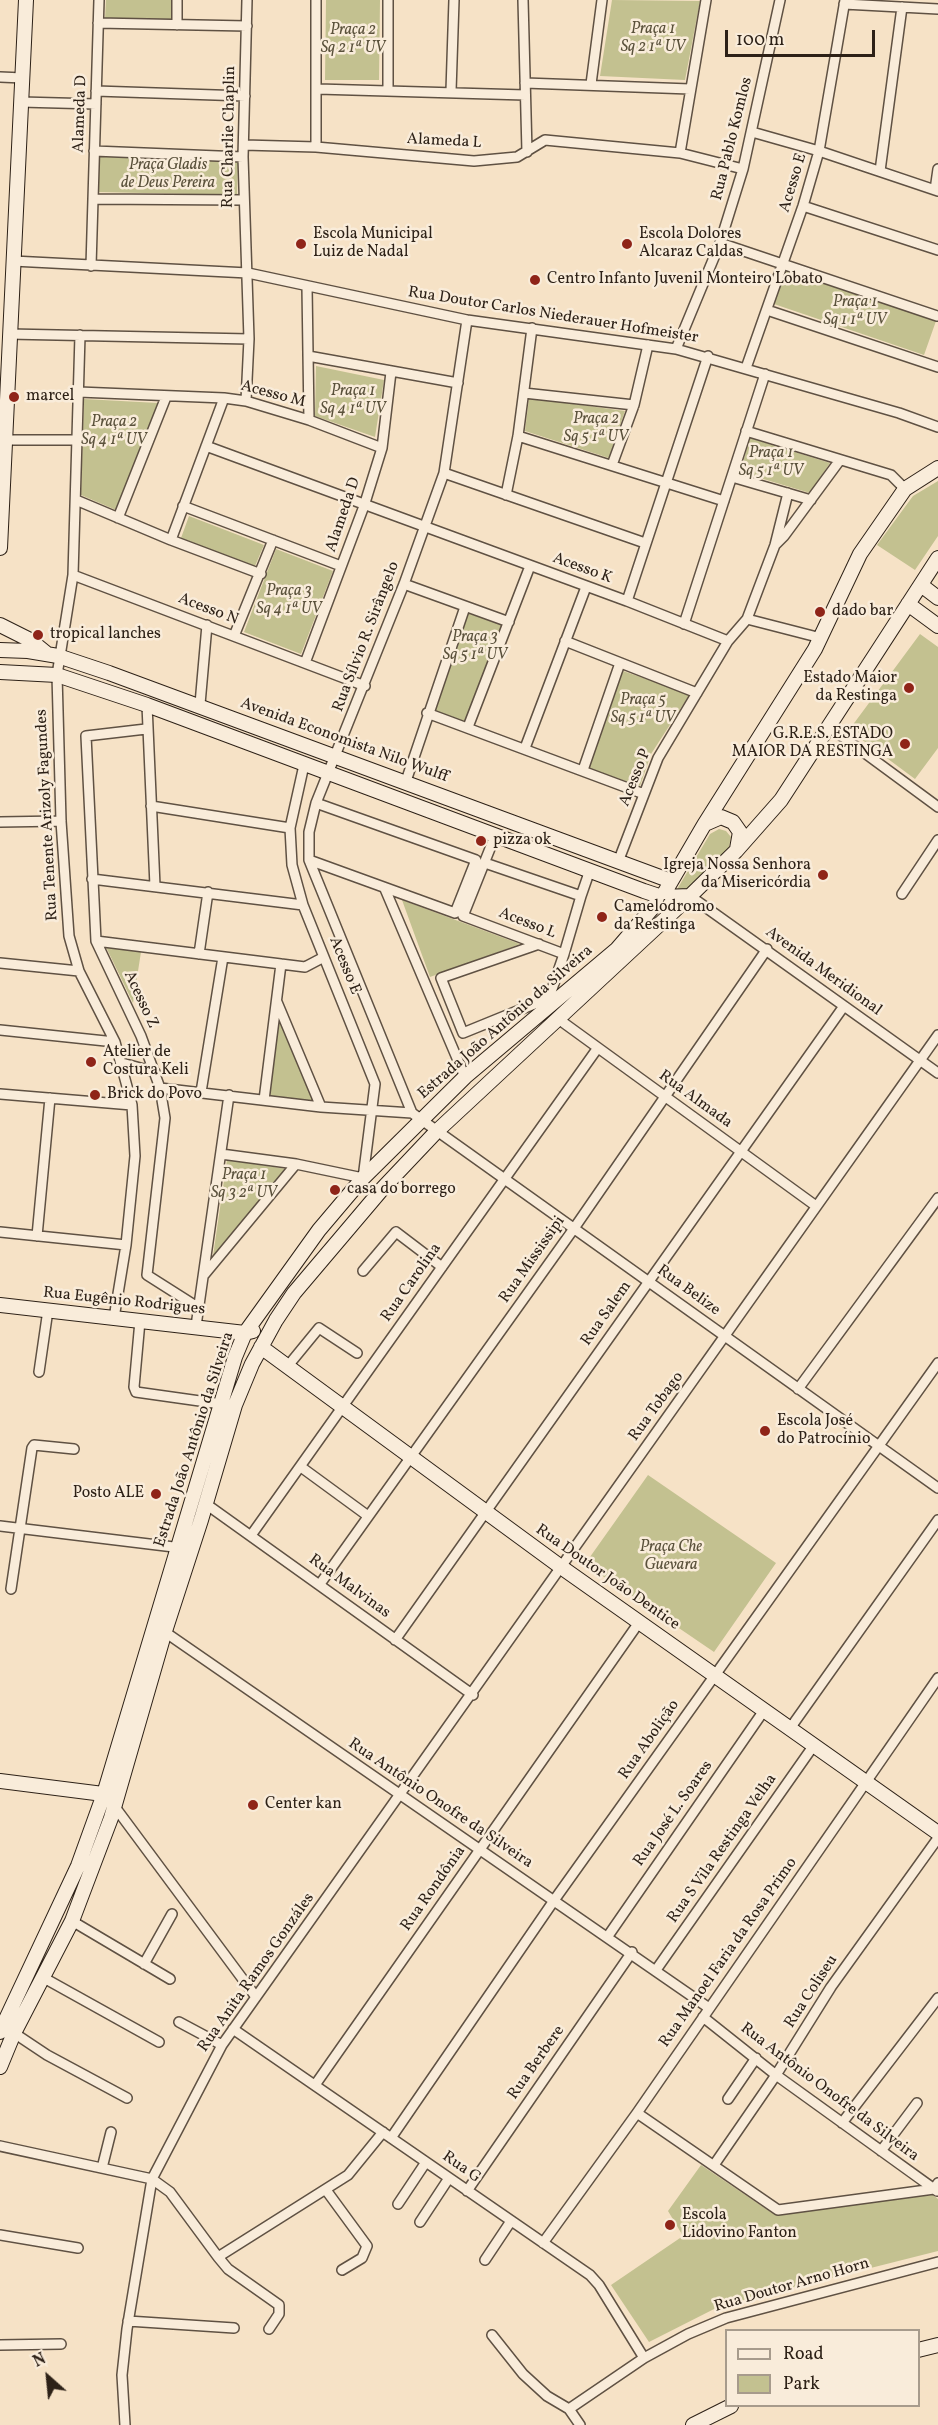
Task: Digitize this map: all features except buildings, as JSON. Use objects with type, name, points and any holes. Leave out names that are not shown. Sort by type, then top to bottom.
[{"type":"main road","points":[[0,548],[26,0]]},
{"type":"main road","name":"Estrada João Antônio da Silveira","points":[[185,1548],[187,1517],[261,1347],[294,1293],[383,1188],[554,1006],[617,949],[662,897],[704,825],[821,638],[860,554],[906,489],[938,468]]},
{"type":"main road","name":"Estrada João Antônio da Silveira","points":[[0,2067],[5,2027],[78,1866],[160,1628],[185,1548],[201,1520],[206,1504],[208,1473],[221,1404],[245,1333],[319,1230],[363,1178],[410,1130],[416,1116],[690,896],[736,851],[781,800],[938,558]]},
{"type":"main road","points":[[921,585],[938,598]]},
{"type":"main road","points":[[908,604],[938,626]]},
{"type":"main road","points":[[0,625],[53,655]]},
{"type":"main road","name":"Avenida Economista Nilo Wulff","points":[[0,650],[53,655],[200,704],[671,881]]},
{"type":"main road","points":[[0,672],[57,675],[147,705],[662,897],[690,896]]},
{"type":"main road","points":[[704,825],[721,817],[733,822],[741,839],[736,851]]},
{"type":"main road","points":[[628,885],[640,898],[641,915],[638,924]]},
{"type":"main road","points":[[383,1188],[394,1166],[415,1142],[415,1132],[410,1130]]},
{"type":"main road","name":"Rua Eugênio Rodrigues","points":[[0,1305],[245,1333]]},
{"type":"main road","points":[[245,1333],[259,1330],[276,1320]]},
{"type":"main road","name":"Rua Doutor João Dentice","points":[[261,1347],[345,1406],[561,1567],[938,1833]]},
{"type":"main road","points":[[187,1517],[201,1520]]},
{"type":"main road","name":"Estrada João Antônio da Silveira","points":[[5,2027],[44,1978],[72,1921],[117,1802],[160,1628]]},
{"type":"main road","points":[[0,1781],[104,1794],[117,1802]]},
{"type":"main road","points":[[920,2350],[938,2345]]},
{"type":"main road","points":[[695,2424],[729,2407]]},
{"type":"street","name":"Alameda D","points":[[91,266],[99,0]]},
{"type":"street","points":[[177,0],[177,25]]},
{"type":"street","name":"Rua Charlie Chaplin","points":[[247,0],[243,157],[248,273]]},
{"type":"street","points":[[316,0],[318,89],[316,147]]},
{"type":"street","points":[[388,0],[388,90]]},
{"type":"street","points":[[451,91],[454,0]]},
{"type":"street","points":[[523,0],[527,152]]},
{"type":"street","points":[[591,84],[602,0]]},
{"type":"street","points":[[680,153],[706,0]]},
{"type":"street","name":"Rua Pablo Komlos","points":[[676,348],[720,243],[743,169],[777,0]]},
{"type":"street","points":[[845,2],[938,9]]},
{"type":"street","name":"Acesso E","points":[[746,368],[803,206],[819,151],[845,2]]},
{"type":"street","points":[[879,171],[902,7]]},
{"type":"street","points":[[98,23],[247,26]]},
{"type":"street","points":[[0,77],[23,78]]},
{"type":"street","points":[[525,83],[690,89]]},
{"type":"street","points":[[318,89],[451,91],[525,95]]},
{"type":"street","points":[[96,91],[245,96]]},
{"type":"street","points":[[21,102],[96,104]]},
{"type":"street","points":[[752,132],[819,151],[936,190],[938,169]]},
{"type":"street","name":"Alameda L","points":[[244,145],[316,147],[474,161],[517,157],[545,141],[680,153],[743,169]]},
{"type":"street","points":[[94,151],[243,157]]},
{"type":"street","points":[[93,199],[244,200]]},
{"type":"street","points":[[803,206],[938,250]]},
{"type":"street","points":[[720,243],[937,316]]},
{"type":"street","name":"Rua Doutor Carlos Niederauer Hofmeister","points":[[13,261],[248,273],[466,320],[676,348],[899,413],[938,427]]},
{"type":"street","points":[[246,401],[249,339],[248,273]]},
{"type":"street","points":[[307,287],[309,420]]},
{"type":"street","points":[[767,310],[938,367]]},
{"type":"street","name":"Rua Sílvio R. Sirângelo","points":[[416,1116],[309,860],[309,832],[316,803],[365,686],[444,473],[466,320]]},
{"type":"street","points":[[506,495],[518,436],[532,328]]},
{"type":"street","points":[[9,334],[249,339]]},
{"type":"street","points":[[53,655],[73,575],[81,335]]},
{"type":"street","points":[[612,465],[634,405],[648,345]]},
{"type":"street","points":[[308,356],[458,383]]},
{"type":"street","points":[[627,601],[708,356]]},
{"type":"street","name":"Alameda D","points":[[305,663],[364,506],[382,448],[391,372]]},
{"type":"street","points":[[684,624],[765,374]]},
{"type":"street","name":"Acesso M","points":[[80,392],[224,398],[246,401],[309,420],[382,448]]},
{"type":"street","points":[[524,393],[634,405]]},
{"type":"street","points":[[118,518],[166,397]]},
{"type":"street","points":[[171,540],[224,398]]},
{"type":"street","points":[[746,431],[891,475],[906,489]]},
{"type":"street","points":[[518,436],[724,501]]},
{"type":"street","points":[[6,440],[79,440]]},
{"type":"street","name":"Acesso K","points":[[206,446],[627,601],[728,641]]},
{"type":"street","points":[[775,545],[840,460]]},
{"type":"street","points":[[444,473],[645,543]]},
{"type":"street","points":[[732,477],[811,500]]},
{"type":"street","name":"Acesso P","points":[[618,861],[658,758],[728,641],[747,619],[775,545],[788,494]]},
{"type":"street","points":[[76,500],[171,540],[261,574]]},
{"type":"street","points":[[183,506],[341,566]]},
{"type":"street","points":[[234,636],[273,540]]},
{"type":"street","points":[[468,727],[530,566]]},
{"type":"street","name":"Acesso N","points":[[73,575],[365,686]]},
{"type":"street","points":[[404,584],[509,622]]},
{"type":"street","points":[[525,748],[586,587]]},
{"type":"street","points":[[406,781],[427,713],[465,607]]},
{"type":"street","points":[[747,619],[821,638]]},
{"type":"street","points":[[200,704],[207,625]]},
{"type":"street","points":[[565,641],[697,693]]},
{"type":"street","name":"Rua Tenente Arizoly Fagundes","points":[[53,655],[57,675],[61,821],[69,936],[79,971],[115,1042],[132,1106],[135,1156],[126,1245],[114,1318]]},
{"type":"street","points":[[583,770],[620,663]]},
{"type":"street","points":[[147,705],[146,729],[155,886]]},
{"type":"street","points":[[427,713],[644,794]]},
{"type":"street","points":[[828,726],[938,807]]},
{"type":"street","name":"Acesso Z","points":[[146,729],[86,736],[96,941],[155,1072],[165,1118],[147,1275],[199,1308]]},
{"type":"street","name":"Acesso E","points":[[304,765],[290,828],[292,865],[303,905],[375,1084],[374,1111],[363,1178]]},
{"type":"street","points":[[316,803],[476,860],[459,914]]},
{"type":"street","points":[[151,806],[290,828]]},
{"type":"street","points":[[0,822],[61,821]]},
{"type":"street","points":[[459,914],[485,863],[495,836]]},
{"type":"street","points":[[902,894],[938,840]]},
{"type":"street","points":[[309,860],[459,914]]},
{"type":"street","points":[[485,863],[581,896]]},
{"type":"street","name":"Acesso L","points":[[459,914],[564,954],[590,870]]},
{"type":"street","points":[[92,879],[303,905]]},
{"type":"street","points":[[385,889],[465,1077]]},
{"type":"street","points":[[199,954],[208,892]]},
{"type":"street","name":"Avenida Meridional","points":[[690,896],[767,949],[938,1074]]},
{"type":"street","points":[[96,941],[304,967],[324,957]]},
{"type":"street","points":[[538,944],[441,978],[463,1033],[554,1006],[564,954]]},
{"type":"street","name":"Rua Mississipi","points":[[320,1584],[575,1227],[767,949]]},
{"type":"street","points":[[201,1092],[223,957]]},
{"type":"street","points":[[0,963],[79,971]]},
{"type":"street","points":[[264,1100],[281,964]]},
{"type":"street","points":[[276,1000],[321,1107]]},
{"type":"street","name":"Rua Almada","points":[[554,1006],[597,1049],[816,1206]]},
{"type":"street","name":"Rua Salem","points":[[396,1640],[844,1006]]},
{"type":"street","points":[[0,1030],[115,1042]]},
{"type":"street","name":"Rua Tobago","points":[[401,1797],[938,1035]]},
{"type":"street","name":"Rua Carolina","points":[[252,1534],[597,1049]]},
{"type":"street","points":[[122,1063],[155,1072]]},
{"type":"street","points":[[160,1088],[416,1116]]},
{"type":"street","points":[[0,1094],[132,1106]]},
{"type":"street","points":[[196,1326],[229,1095]]},
{"type":"street","points":[[37,1236],[50,1098]]},
{"type":"street","name":"Rua Belize","points":[[416,1116],[575,1227],[938,1488]]},
{"type":"street","points":[[221,1154],[296,1164],[363,1178]]},
{"type":"street","points":[[203,1275],[296,1164]]},
{"type":"street","points":[[798,1389],[938,1198]]},
{"type":"street","points":[[363,1271],[396,1232],[442,1267]]},
{"type":"street","points":[[0,1233],[126,1245]]},
{"type":"street","points":[[39,1372],[48,1310]]},
{"type":"street","points":[[140,1321],[134,1387],[136,1392],[221,1404]]},
{"type":"street","points":[[287,1367],[315,1329],[319,1328],[357,1353]]},
{"type":"street","name":"Rua Abolição","points":[[391,2138],[555,1899],[714,1674],[938,1364]]},
{"type":"street","points":[[11,1589],[32,1448],[34,1445],[74,1449]]},
{"type":"street","points":[[301,1467],[368,1516]]},
{"type":"street","name":"Rua Malvinas","points":[[206,1504],[252,1534],[473,1695]]},
{"type":"street","points":[[790,1727],[938,1520]]},
{"type":"street","points":[[0,1526],[185,1548]]},
{"type":"street","name":"Rua Rondônia","points":[[315,2085],[640,1621]]},
{"type":"street","name":"Rua Antônio Onofre da Silveira","points":[[160,1628],[401,1797],[632,1952],[709,2008]]},
{"type":"street","name":"Rua Manoel Faria da Rosa Primo","points":[[543,2243],[637,2113],[938,1678]]},
{"type":"street","name":"Rua José L. Soares","points":[[608,1936],[765,1709]]},
{"type":"street","name":"Rua S Vila Restinga Velha","points":[[656,1970],[814,1745]]},
{"type":"street","name":"Rua Anita Ramos Gonzáles","points":[[124,2425],[122,2375],[128,2321],[152,2179],[222,2045],[401,1797]]},
{"type":"street","points":[[117,1802],[256,1997]]},
{"type":"street","name":"Rua Coliseu","points":[[714,2165],[776,2074],[831,1987],[938,1838]]},
{"type":"street","points":[[144,1964],[172,1914]]},
{"type":"street","points":[[72,1921],[170,1979]]},
{"type":"street","name":"Rua Berbere","points":[[468,2191],[632,1952]]},
{"type":"street","points":[[44,1978],[159,2042]]},
{"type":"street","points":[[842,2123],[938,1998]]},
{"type":"street","name":"Rua Antônio Onofre da Silveira","points":[[703,2017],[842,2123],[937,2188]]},
{"type":"street","points":[[179,2022],[222,2045]]},
{"type":"street","points":[[5,2027],[47,2055],[127,2098]]},
{"type":"street","name":"Rua G","points":[[233,2029],[590,2275],[599,2285],[644,2358]]},
{"type":"street","points":[[728,2099],[756,2058]]},
{"type":"street","points":[[881,2151],[917,2103]]},
{"type":"street","points":[[637,2113],[778,2210],[937,2188]]},
{"type":"street","points":[[102,2168],[111,2132]]},
{"type":"street","points":[[218,2257],[348,2175],[383,2132]]},
{"type":"street","points":[[0,2146],[152,2179],[170,2192],[228,2269],[279,2305],[279,2314],[269,2329]]},
{"type":"street","points":[[398,2204],[426,2162]]},
{"type":"street","points":[[420,2222],[449,2178]]},
{"type":"street","points":[[326,2190],[367,2246],[362,2258],[342,2270]]},
{"type":"street","points":[[485,2260],[511,2221]]},
{"type":"street","points":[[0,2235],[78,2248]]},
{"type":"street","name":"Rua Doutor Arno Horn","points":[[569,2409],[644,2358],[688,2334],[726,2318],[938,2262]]},
{"type":"street","points":[[128,2321],[234,2328]]},
{"type":"street","points":[[492,2335],[523,2374],[547,2396],[569,2409],[580,2425]]},
{"type":"street","points":[[0,2345],[61,2344]]},
{"type":"green space","points":[[106,0],[172,0],[172,20],[105,19]]},
{"type":"green space","name":"Praça 2 Sq 2 1ª UV","points":[[326,0],[380,0],[379,80],[325,80]]},
{"type":"green space","name":"Praça 1 Sq 2 1ª UV","points":[[612,0],[700,1],[685,80],[600,76]]},
{"type":"green space","name":"Praça Gladis de Deus Pereira","points":[[99,156],[238,159],[237,195],[98,192]]},
{"type":"green space","name":"Praça 1 Sq 1 1ª UV","points":[[785,271],[936,321],[924,355],[774,304]]},
{"type":"green space","name":"Praça 1 Sq 4 1ª UV","points":[[316,366],[384,380],[375,437],[315,416]]},
{"type":"green space","name":"Praça 2 Sq 5 1ª UV","points":[[529,398],[625,411],[609,458],[525,431]]},
{"type":"green space","name":"Praça 2 Sq 4 1ª UV","points":[[84,399],[158,403],[116,510],[81,495]]},
{"type":"green space","name":"Praça 1 Sq 5 1ª UV","points":[[750,438],[830,463],[810,493],[740,472]]},
{"type":"green space","points":[[938,481],[938,536],[915,570],[877,545],[913,496]]},
{"type":"green space","points":[[189,516],[264,545],[255,566],[181,538]]},
{"type":"green space","name":"Praça 3 Sq 4 1ª UV","points":[[276,549],[333,571],[301,654],[244,632]]},
{"type":"green space","name":"Praça 3 Sq 5 1ª UV","points":[[467,613],[502,625],[467,722],[433,710]]},
{"type":"green space","name":"Estado Maior da Restinga","points":[[920,634],[938,647],[938,748],[915,779],[849,730]]},
{"type":"green space","name":"Praça 5 Sq 5 1ª UV","points":[[623,671],[690,694],[651,754],[640,786],[588,768]]},
{"type":"green space","points":[[719,829],[726,831],[731,837],[729,847],[688,890],[676,891],[710,834]]},
{"type":"green space","points":[[402,900],[520,944],[430,977]]},
{"type":"green space","points":[[106,947],[141,952],[133,1003]]},
{"type":"green space","points":[[279,1016],[313,1101],[270,1096]]},
{"type":"green space","name":"Praça 1 Sq 3 2ª UV","points":[[227,1160],[287,1169],[213,1256]]},
{"type":"green space","name":"Praça Che Guevara","points":[[648,1475],[776,1563],[714,1652],[585,1564]]},
{"type":"green space","points":[[701,2165],[772,2213],[933,2195],[938,2199],[938,2251],[720,2306],[649,2342],[611,2285],[683,2236],[668,2211]]},
{"type":"place","name":"Escola Municipal Luiz de Nadal","points":[[301,244]]},
{"type":"place","name":"Escola Dolores Alcaraz Caldas","points":[[627,244]]},
{"type":"place","name":"Centro Infanto Juvenil Monteiro Lobato","points":[[535,280]]},
{"type":"place","name":"marcel","points":[[14,397]]},
{"type":"place","name":"dado bar","points":[[820,612]]},
{"type":"place","name":"tropical lanches","points":[[38,635]]},
{"type":"place","name":"Estado Maior da Restinga","points":[[909,688]]},
{"type":"place","name":"G.R.E.S. ESTADO MAIOR DA RESTINGA","points":[[905,744]]},
{"type":"place","name":"pizza ok","points":[[481,841]]},
{"type":"place","name":"Igreja Nossa Senhora da Misericórdia","points":[[823,875]]},
{"type":"place","name":"Camelódromo da Restinga","points":[[602,917]]},
{"type":"place","name":"Atelier de Costura Keli","points":[[91,1062]]},
{"type":"place","name":"Brick do Povo","points":[[95,1095]]},
{"type":"place","name":"casa do borrego","points":[[335,1190]]},
{"type":"place","name":"Escola José do Patrocínio","points":[[765,1431]]},
{"type":"place","name":"Posto ALE","points":[[156,1494]]},
{"type":"place","name":"Center kan","points":[[253,1805]]},
{"type":"place","name":"Escola Lidovino Fanton","points":[[670,2225]]}]
